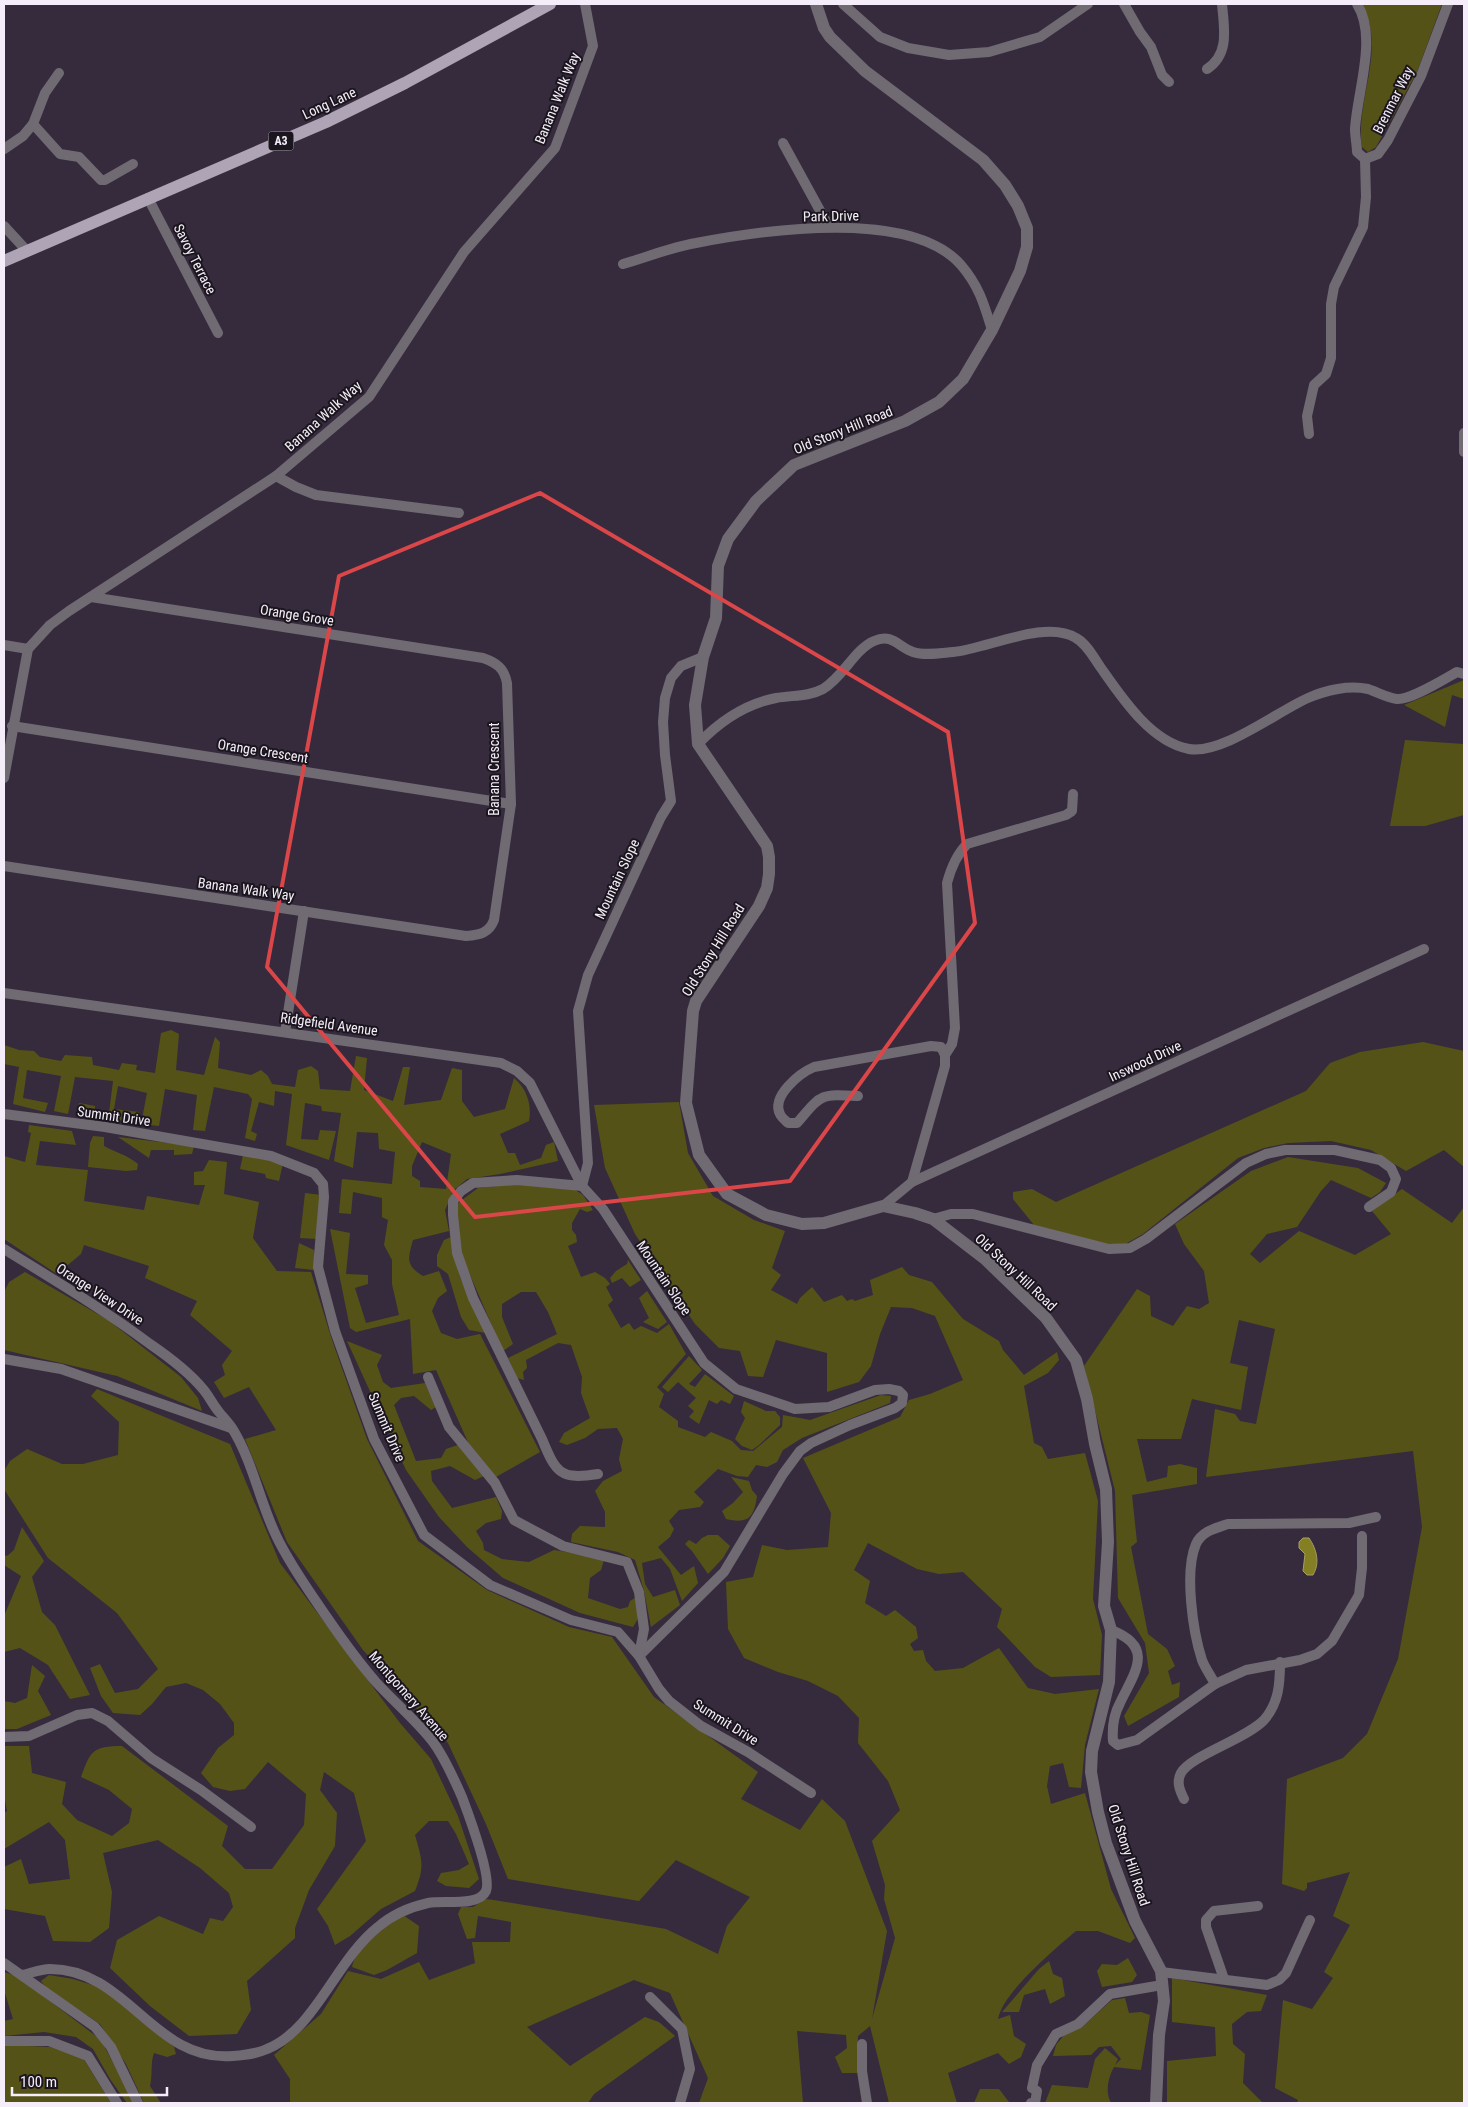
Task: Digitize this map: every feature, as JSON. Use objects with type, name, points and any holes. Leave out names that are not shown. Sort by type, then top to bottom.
[{"type":"main road","name":"Long Lane","points":[[4,261],[334,118],[405,83],[550,4]]},
{"type":"street","name":"Banana Walk Way","points":[[28,649],[50,625],[276,476],[368,397],[464,252],[555,148],[593,46],[585,4]]},
{"type":"street","name":"Old Stony Hill Road","points":[[816,4],[824,28],[830,37],[865,71],[983,160],[1005,185],[1018,206],[1027,228],[1027,247],[1020,271],[992,330],[963,379],[939,402],[905,421],[794,465],[756,501],[728,539],[718,566],[716,618],[703,657],[695,705],[698,744],[767,846],[769,874],[767,888],[759,906],[696,1001],[693,1011],[686,1103],[699,1155],[727,1194],[766,1215],[802,1224],[824,1222],[884,1206],[933,1219],[985,1259],[1046,1318],[1076,1360],[1087,1399],[1106,1489],[1108,1542],[1104,1606],[1111,1630],[1109,1682],[1092,1751],[1091,1772],[1106,1843],[1135,1921],[1162,1978],[1164,2001],[1159,2035],[1156,2103]]},
{"type":"street","points":[[843,4],[880,38],[908,48],[949,55],[989,52],[1040,37],[1088,4]]},
{"type":"street","points":[[1124,4],[1151,47],[1162,75],[1169,82]]},
{"type":"street","points":[[1207,69],[1216,63],[1225,43],[1222,4]]},
{"type":"street","name":"Brenmar Way","points":[[1357,4],[1362,12],[1367,37],[1355,130],[1357,152],[1365,159],[1378,154],[1388,140],[1421,76],[1448,4]]},
{"type":"street","points":[[4,149],[23,136],[33,124],[45,93],[60,73]]},
{"type":"street","points":[[33,124],[60,154],[79,157],[96,177],[101,180],[105,180],[133,164]]},
{"type":"street","points":[[783,143],[829,227]]},
{"type":"street","points":[[1309,434],[1307,416],[1314,385],[1326,374],[1331,358],[1331,304],[1334,287],[1363,228],[1366,198],[1365,159]]},
{"type":"street","name":"Savoy Terrace","points":[[148,198],[218,333]]},
{"type":"street","points":[[4,226],[27,250]]},
{"type":"street","name":"Park Drive","points":[[623,264],[695,243],[769,232],[829,227],[888,230],[935,245],[960,264],[979,290],[992,330]]},
{"type":"street","points":[[1464,433],[1464,452]]},
{"type":"street","points":[[276,476],[316,495],[459,512]]},
{"type":"street","name":"Orange Grove","points":[[91,597],[483,658],[497,664]]},
{"type":"street","points":[[698,744],[715,726],[730,716],[764,701],[808,694],[821,689],[838,677],[863,649],[874,641],[891,639],[913,652],[938,654],[959,652],[1047,632],[1065,632],[1079,640],[1088,650],[1129,708],[1153,730],[1174,744],[1190,750],[1206,750],[1237,737],[1309,697],[1346,687],[1366,689],[1398,699],[1410,696],[1457,672],[1464,674]]},
{"type":"street","points":[[4,645],[28,649],[12,726],[4,778]]},
{"type":"street","name":"Mountain Slope","points":[[638,1656],[724,1572],[783,1474],[800,1451],[811,1443],[850,1425],[895,1408],[902,1403],[903,1395],[899,1391],[889,1389],[875,1390],[829,1407],[795,1409],[736,1389],[704,1363],[603,1210],[582,1186],[588,1163],[578,1012],[588,975],[671,800],[663,722],[665,698],[671,678],[681,666],[703,657]]},
{"type":"street","name":"Banana Crescent","points":[[485,933],[491,927],[494,920],[510,804],[508,683],[505,673],[497,664]]},
{"type":"street","name":"Orange Crescent","points":[[12,726],[510,804]]},
{"type":"street","points":[[945,1055],[952,1044],[954,1028],[947,883],[951,868],[967,844],[1066,815],[1072,811],[1073,794]]},
{"type":"street","name":"Banana Walk Way","points":[[4,866],[466,936],[485,933]]},
{"type":"street","points":[[285,1032],[304,911]]},
{"type":"street","name":"Inswood Drive","points":[[884,1206],[912,1182],[1424,949]]},
{"type":"street","name":"Ridgefield Avenue","points":[[4,993],[501,1063],[517,1071],[530,1083],[582,1186]]},
{"type":"street","points":[[858,1096],[827,1095],[816,1102],[797,1123],[788,1123],[780,1115],[778,1104],[784,1092],[801,1073],[814,1067],[931,1046],[941,1048],[945,1055],[945,1066],[912,1182]]},
{"type":"street","name":"Summit Drive","points":[[4,1114],[105,1127],[271,1156],[314,1173],[323,1184],[324,1197],[318,1267],[335,1331],[374,1439],[424,1535],[490,1585],[571,1620],[618,1632],[638,1656],[669,1701],[701,1726],[748,1752],[811,1793]]},
{"type":"street","points":[[933,1219],[951,1214],[973,1214],[1110,1249],[1130,1248],[1146,1239],[1246,1163],[1266,1154],[1285,1150],[1335,1150],[1380,1160],[1391,1168],[1396,1179],[1391,1192],[1369,1208]]},
{"type":"street","points":[[582,1186],[517,1180],[473,1183],[461,1191],[453,1201],[453,1215],[457,1253],[473,1298],[551,1460],[557,1469],[567,1476],[576,1477],[598,1474]]},
{"type":"street","name":"Orange View Drive","points":[[4,1250],[110,1314],[180,1366]]},
{"type":"street","points":[[4,1358],[61,1369],[232,1428]]},
{"type":"street","name":"Montgomery Avenue","points":[[22,1975],[49,1969],[93,1979],[121,1996],[168,2038],[183,2047],[204,2054],[222,2057],[250,2055],[269,2049],[288,2037],[300,2026],[352,1951],[379,1926],[406,1910],[430,1902],[474,1900],[484,1895],[488,1888],[487,1876],[470,1820],[448,1768],[434,1743],[395,1703],[348,1647],[309,1591],[274,1532],[253,1473],[232,1428],[202,1388],[180,1366]]},
{"type":"street","points":[[428,1378],[449,1428],[495,1483],[514,1520],[563,1546],[627,1562],[639,1592],[644,1629],[638,1656]]},
{"type":"street","points":[[1215,1684],[1203,1661],[1190,1589],[1192,1561],[1197,1543],[1210,1530],[1228,1524],[1349,1524],[1376,1517]]},
{"type":"street","points":[[1111,1630],[1123,1634],[1130,1641],[1136,1648],[1138,1661],[1134,1678],[1119,1704],[1114,1722],[1113,1741],[1118,1745],[1136,1740],[1215,1684],[1246,1670],[1280,1662],[1300,1660],[1317,1654],[1332,1641],[1359,1596],[1362,1568],[1362,1536]]},
{"type":"street","points":[[1184,1799],[1179,1788],[1180,1774],[1188,1765],[1250,1731],[1264,1719],[1275,1703],[1280,1686],[1280,1662]]},
{"type":"street","points":[[4,1738],[29,1736],[77,1715],[92,1713],[108,1720],[151,1758],[201,1790],[251,1827]]},
{"type":"street","points":[[1224,1979],[1206,1927],[1206,1920],[1214,1911],[1258,1906]]},
{"type":"street","points":[[1031,2103],[1035,2103],[1037,2091],[1032,2088],[1036,2065],[1056,2034],[1078,2024],[1110,1994],[1162,1978],[1224,1979],[1267,1984],[1279,1980],[1286,1973],[1310,1920]]},
{"type":"street","points":[[4,1963],[95,2028],[111,2047],[138,2103]]},
{"type":"street","points":[[650,1997],[682,2029],[690,2069],[680,2103]]},
{"type":"street","points":[[4,2041],[49,2041],[88,2056],[117,2103]]},
{"type":"street","points":[[862,2044],[862,2071],[867,2103]]},
{"type":"highlighted area","points":[[540,493],[948,732],[975,923],[790,1181],[475,1217],[267,967],[339,576]]},
{"type":"shaded area","points":[[1361,4],[1442,4],[1417,72],[1376,147],[1368,152],[1362,147],[1361,129],[1372,38],[1369,21]]},
{"type":"shaded area","points":[[1464,680],[1464,699],[1452,695],[1445,727],[1404,705]]},
{"type":"shaded area","points":[[1405,740],[1464,744],[1464,815],[1425,826],[1390,826]]},
{"type":"shaded area","points":[[171,1030],[179,1034],[176,1070],[204,1075],[215,1037],[220,1042],[218,1068],[251,1075],[261,1070],[268,1076],[272,1084],[295,1087],[298,1070],[311,1066],[318,1071],[320,1089],[350,1091],[356,1056],[367,1058],[364,1090],[393,1101],[403,1067],[410,1067],[404,1105],[441,1100],[452,1068],[462,1070],[462,1101],[474,1117],[505,1109],[514,1078],[519,1082],[528,1098],[530,1109],[529,1121],[500,1134],[508,1153],[515,1153],[520,1165],[541,1158],[546,1145],[554,1142],[558,1161],[467,1179],[454,1190],[445,1210],[449,1231],[413,1240],[409,1261],[413,1268],[423,1276],[439,1271],[447,1291],[438,1298],[432,1311],[441,1333],[457,1339],[480,1334],[540,1452],[496,1477],[471,1449],[436,1370],[413,1374],[410,1319],[356,1332],[350,1328],[330,1229],[350,1233],[346,1274],[368,1275],[368,1284],[355,1288],[366,1323],[399,1315],[392,1284],[392,1260],[384,1245],[388,1220],[382,1217],[382,1198],[353,1192],[351,1214],[339,1213],[342,1179],[392,1184],[395,1152],[379,1149],[378,1133],[357,1132],[353,1168],[334,1161],[341,1113],[322,1111],[321,1106],[305,1103],[301,1139],[318,1140],[320,1130],[336,1131],[329,1160],[286,1145],[292,1094],[275,1091],[274,1106],[259,1102],[251,1131],[257,1134],[255,1141],[245,1138],[252,1099],[248,1094],[214,1087],[205,1131],[193,1130],[197,1095],[165,1089],[159,1126],[141,1124],[147,1093],[118,1086],[114,1109],[139,1112],[138,1123],[77,1115],[79,1103],[95,1106],[95,1112],[109,1113],[113,1081],[75,1077],[68,1114],[54,1111],[61,1076],[27,1070],[23,1098],[48,1103],[45,1112],[13,1104],[19,1067],[4,1064],[4,1045],[19,1050],[34,1051],[40,1057],[61,1061],[65,1055],[92,1057],[93,1065],[119,1070],[122,1063],[137,1065],[136,1070],[155,1073],[161,1033]],"holes":[[[422,1142],[451,1154],[446,1189],[420,1187],[420,1181],[412,1176],[412,1166]]]},
{"type":"shaded area","points":[[1423,1042],[1464,1051],[1464,1167],[1444,1150],[1406,1171],[1371,1150],[1331,1141],[1288,1143],[1264,1148],[1238,1158],[1143,1234],[1127,1243],[1108,1245],[1034,1225],[1013,1199],[1013,1192],[1032,1189],[1056,1202],[1306,1091],[1330,1063],[1360,1052]]},
{"type":"shaded area","points":[[679,1102],[688,1153],[713,1196],[754,1220],[785,1231],[772,1268],[781,1275],[771,1290],[797,1304],[800,1298],[812,1287],[824,1302],[842,1295],[847,1301],[852,1299],[855,1301],[873,1295],[870,1280],[902,1267],[909,1275],[932,1282],[963,1319],[999,1341],[1003,1350],[1024,1375],[1057,1352],[1059,1360],[1048,1373],[1024,1386],[1034,1443],[1042,1447],[1048,1459],[1085,1453],[1098,1501],[1093,1599],[1102,1635],[1100,1675],[1051,1677],[1035,1667],[997,1627],[1002,1609],[963,1572],[939,1574],[917,1569],[868,1543],[854,1570],[870,1581],[865,1603],[886,1616],[895,1610],[916,1627],[918,1638],[910,1644],[914,1651],[923,1650],[926,1661],[935,1671],[963,1668],[999,1648],[1028,1688],[1055,1694],[1099,1689],[1085,1745],[1081,1788],[1069,1787],[1063,1763],[1050,1766],[1047,1786],[1051,1804],[1085,1793],[1111,1889],[1135,1938],[1130,1943],[1098,1931],[1076,1931],[1043,1960],[1009,1996],[998,2019],[1010,2015],[1014,2036],[1026,2044],[1021,2057],[1009,2064],[998,2053],[948,2073],[957,2103],[889,2103],[870,2026],[858,2036],[857,2073],[842,2073],[835,2057],[847,2048],[846,2035],[797,2031],[803,2103],[699,2103],[708,2078],[670,1993],[634,1980],[527,2027],[570,2066],[645,2017],[659,2022],[675,2036],[594,2094],[588,2103],[290,2103],[290,2079],[274,2055],[321,2014],[348,1971],[381,1979],[419,1962],[429,1980],[475,1963],[472,1942],[510,1942],[511,1922],[478,1916],[475,1938],[467,1939],[458,1914],[461,1907],[473,1907],[486,1899],[666,1929],[718,1954],[727,1926],[750,1897],[676,1860],[639,1901],[508,1879],[486,1824],[448,1743],[363,1650],[287,1542],[245,1439],[276,1430],[249,1387],[224,1398],[214,1382],[225,1375],[222,1365],[232,1351],[190,1315],[197,1301],[145,1278],[149,1266],[84,1245],[81,1254],[57,1274],[4,1239],[4,1156],[25,1162],[31,1133],[28,1132],[29,1125],[72,1131],[76,1145],[40,1141],[36,1165],[88,1170],[84,1201],[144,1210],[147,1196],[199,1205],[205,1185],[194,1185],[194,1172],[203,1171],[209,1160],[227,1162],[224,1194],[259,1202],[253,1238],[277,1271],[311,1272],[332,1340],[367,1439],[418,1541],[487,1590],[569,1627],[612,1637],[654,1697],[758,1772],[741,1799],[800,1830],[822,1799],[845,1821],[887,1931],[872,2019],[895,1938],[884,1899],[885,1885],[872,1841],[900,1810],[888,1781],[858,1743],[859,1718],[838,1696],[808,1681],[778,1672],[744,1658],[728,1629],[726,1582],[753,1577],[762,1545],[787,1550],[828,1547],[831,1513],[803,1458],[900,1417],[909,1400],[930,1394],[963,1380],[935,1316],[912,1308],[891,1307],[880,1334],[871,1366],[859,1382],[827,1392],[827,1353],[776,1340],[763,1377],[748,1376],[740,1351],[719,1348],[695,1324],[635,1234],[605,1168],[594,1105]]},
{"type":"shaded area","points":[[93,1136],[104,1137],[104,1146],[134,1161],[138,1164],[137,1170],[126,1171],[88,1167],[90,1143]]},
{"type":"shaded area","points":[[118,1137],[194,1146],[192,1154],[174,1155],[174,1150],[151,1150],[149,1158]]},
{"type":"shaded area","points":[[243,1155],[283,1163],[279,1181],[266,1178],[265,1174],[240,1169]]},
{"type":"shaded area","points":[[1288,1157],[1358,1168],[1386,1183],[1380,1192],[1371,1198],[1331,1180],[1321,1191],[1297,1227],[1267,1234],[1250,1254],[1260,1263],[1299,1231],[1355,1255],[1391,1234],[1372,1211],[1402,1189],[1452,1223],[1464,1207],[1464,2103],[1297,2103],[1298,2100],[1275,2088],[1283,2000],[1312,2009],[1333,1978],[1324,1972],[1350,1925],[1333,1916],[1350,1872],[1307,1883],[1307,1888],[1304,1891],[1282,1884],[1287,1779],[1343,1758],[1367,1734],[1398,1659],[1422,1527],[1413,1451],[1206,1477],[1215,1409],[1235,1414],[1240,1421],[1256,1424],[1275,1329],[1239,1320],[1230,1363],[1248,1367],[1241,1410],[1192,1399],[1181,1439],[1137,1439],[1147,1482],[1167,1477],[1168,1466],[1180,1464],[1197,1468],[1197,1484],[1132,1495],[1137,1542],[1131,1547],[1148,1634],[1167,1649],[1175,1666],[1168,1671],[1172,1685],[1180,1682],[1179,1697],[1128,1726],[1124,1716],[1149,1673],[1145,1643],[1118,1598],[1115,1491],[1084,1366],[1137,1289],[1150,1296],[1151,1316],[1173,1326],[1187,1306],[1199,1309],[1209,1303],[1204,1271],[1184,1244],[1175,1224],[1251,1171]]},
{"type":"shaded area","points":[[524,1183],[574,1189],[583,1195],[593,1210],[587,1212],[580,1209],[572,1223],[572,1230],[576,1235],[577,1242],[568,1246],[581,1277],[595,1272],[605,1278],[610,1284],[606,1287],[613,1300],[608,1305],[621,1328],[629,1323],[634,1330],[641,1326],[657,1333],[669,1324],[686,1354],[657,1387],[664,1394],[659,1407],[678,1421],[678,1427],[705,1437],[711,1432],[732,1441],[741,1450],[753,1451],[782,1427],[783,1415],[810,1420],[881,1395],[891,1396],[890,1403],[802,1438],[783,1450],[777,1462],[767,1467],[756,1465],[748,1477],[737,1476],[718,1469],[694,1492],[704,1502],[700,1507],[679,1510],[669,1521],[674,1529],[670,1537],[658,1547],[681,1575],[694,1566],[698,1583],[682,1601],[670,1569],[661,1558],[642,1563],[645,1584],[653,1597],[675,1590],[680,1605],[651,1627],[644,1591],[635,1560],[618,1552],[571,1542],[572,1534],[580,1526],[605,1527],[605,1512],[595,1491],[603,1481],[622,1471],[619,1459],[623,1439],[617,1428],[598,1429],[585,1438],[567,1445],[559,1442],[564,1433],[590,1418],[581,1393],[582,1377],[571,1345],[558,1343],[526,1360],[527,1368],[523,1372],[524,1380],[517,1378],[508,1358],[557,1334],[548,1312],[536,1292],[521,1292],[502,1304],[502,1317],[513,1344],[503,1351],[461,1254],[458,1203],[478,1188]]},
{"type":"shaded area","points":[[305,1193],[322,1195],[317,1239],[300,1238]]},
{"type":"shaded area","points":[[451,1237],[460,1277],[486,1333],[469,1330],[461,1317],[448,1274],[437,1266],[437,1255],[444,1240]]},
{"type":"shaded area","points":[[299,1243],[314,1250],[314,1270],[295,1268]]},
{"type":"shaded area","points":[[628,1260],[641,1280],[630,1287],[622,1278],[612,1283],[610,1278],[616,1271],[627,1264]]},
{"type":"shaded area","points":[[25,1272],[108,1320],[181,1377],[198,1398],[202,1411],[117,1376],[4,1350],[4,1292],[9,1282]]},
{"type":"shaded area","points":[[647,1291],[667,1322],[658,1329],[643,1322],[649,1318],[639,1298]]},
{"type":"shaded area","points":[[347,1341],[382,1355],[377,1365],[383,1382],[391,1388],[425,1383],[436,1407],[431,1410],[414,1396],[401,1398],[394,1405],[416,1461],[441,1458],[446,1449],[458,1445],[484,1476],[475,1480],[450,1466],[431,1471],[432,1481],[452,1508],[496,1497],[502,1511],[501,1519],[486,1523],[476,1531],[483,1543],[484,1550],[502,1559],[529,1562],[554,1550],[604,1560],[601,1570],[590,1578],[588,1598],[620,1609],[628,1607],[630,1601],[635,1598],[639,1617],[633,1627],[580,1613],[503,1578],[467,1547],[439,1517],[406,1470]]},
{"type":"shaded area","points":[[689,1356],[702,1370],[689,1384],[695,1387],[705,1374],[734,1396],[730,1404],[721,1400],[717,1404],[709,1400],[699,1424],[689,1417],[694,1411],[688,1406],[696,1398],[678,1382],[668,1392],[662,1387]]},
{"type":"shaded area","points":[[97,1389],[230,1444],[280,1563],[400,1723],[431,1759],[458,1816],[479,1879],[469,1888],[446,1886],[437,1881],[441,1873],[459,1870],[469,1864],[448,1821],[429,1821],[415,1835],[421,1869],[415,1891],[381,1909],[350,1936],[335,1945],[328,1926],[317,1909],[366,1841],[354,1793],[324,1772],[320,1790],[337,1813],[335,1846],[309,1890],[295,1928],[295,1938],[247,1981],[251,2010],[237,2034],[189,2036],[150,2006],[110,1968],[117,1940],[159,1916],[203,1934],[210,1918],[223,1921],[233,1907],[229,1893],[200,1868],[158,1840],[103,1853],[112,1892],[109,1928],[90,1942],[53,1941],[45,1916],[4,1909],[4,1867],[21,1859],[29,1884],[70,1879],[65,1840],[49,1822],[4,1849],[4,1813],[7,1811],[4,1794],[4,1746],[29,1746],[32,1773],[66,1782],[62,1804],[77,1820],[112,1836],[129,1823],[132,1809],[109,1790],[81,1777],[87,1761],[94,1752],[112,1746],[122,1746],[228,1826],[222,1846],[245,1869],[272,1869],[304,1825],[306,1794],[268,1762],[245,1789],[230,1791],[213,1787],[201,1773],[218,1748],[234,1735],[234,1723],[220,1704],[203,1690],[186,1683],[166,1687],[140,1715],[113,1713],[101,1696],[90,1668],[100,1664],[115,1693],[138,1689],[158,1669],[117,1613],[48,1558],[4,1489],[4,1471],[10,1461],[27,1449],[62,1464],[83,1464],[118,1455],[119,1422],[91,1396]]},
{"type":"shaded area","points":[[744,1401],[766,1411],[775,1411],[780,1417],[780,1425],[752,1450],[742,1446],[735,1439],[745,1418],[741,1412]]},
{"type":"shaded area","points":[[731,1477],[749,1481],[752,1490],[757,1496],[752,1514],[745,1520],[726,1519],[722,1511],[743,1492]]},
{"type":"shaded area","points":[[22,1527],[44,1561],[32,1577],[42,1612],[55,1625],[90,1695],[70,1699],[48,1665],[20,1648],[4,1652],[4,1616],[21,1576],[4,1565],[4,1555],[7,1556],[14,1550]]},
{"type":"shaded area","points":[[708,1535],[718,1535],[730,1546],[723,1558],[708,1574],[685,1544],[689,1540],[696,1544]]},
{"type":"shaded area","points":[[1303,1538],[1309,1538],[1316,1552],[1317,1561],[1313,1575],[1307,1575],[1303,1571],[1305,1554],[1299,1548],[1299,1542]]},
{"type":"shaded area","points":[[32,1665],[45,1676],[38,1691],[51,1715],[17,1729],[4,1729],[4,1701],[15,1703],[27,1698]]},
{"type":"shaded area","points":[[403,1915],[419,1926],[417,1953],[374,1975],[352,1967],[359,1952],[365,1945],[380,1931]]},
{"type":"shaded area","points":[[1128,1958],[1137,1975],[1132,1982],[1102,1987],[1097,1971],[1102,1964],[1117,1965]]},
{"type":"shaded area","points":[[1049,1961],[1053,1974],[1062,1978],[1065,1996],[1050,2004],[1045,1989],[1024,1995],[1019,2012],[1002,2012],[1039,1969]]},
{"type":"shaded area","points":[[4,1972],[17,1976],[101,2040],[134,2103],[127,2103],[110,2079],[93,2049],[76,2037],[44,2032],[4,2036],[4,2021],[13,2019],[4,1990]]},
{"type":"shaded area","points":[[49,1975],[73,1979],[102,1988],[174,2047],[176,2054],[167,2057],[154,2053],[153,2057],[150,2086],[161,2103],[144,2103],[126,2064],[100,2024],[46,1988],[41,1981]]},
{"type":"shaded area","points":[[1172,1978],[1267,1995],[1261,2011],[1247,2012],[1232,2024],[1233,2044],[1245,2054],[1243,2083],[1263,2103],[1167,2102],[1167,2061],[1216,2056],[1215,2027],[1172,2022]]},
{"type":"shaded area","points":[[1125,1998],[1129,2013],[1141,2012],[1150,2015],[1141,2070],[1114,2067],[1108,2085],[1111,2103],[1045,2103],[1052,2085],[1088,2088],[1095,2059],[1105,2048],[1118,2059],[1115,2065],[1121,2059],[1111,2046],[1099,2047],[1091,2055],[1053,2056],[1056,2045],[1064,2035],[1081,2028],[1112,2000]]},
{"type":"shaded area","points":[[4,2045],[50,2047],[83,2058],[111,2103],[4,2103]]},
{"type":"shaded area","points":[[980,2089],[999,2089],[1009,2102],[974,2103]]}]
